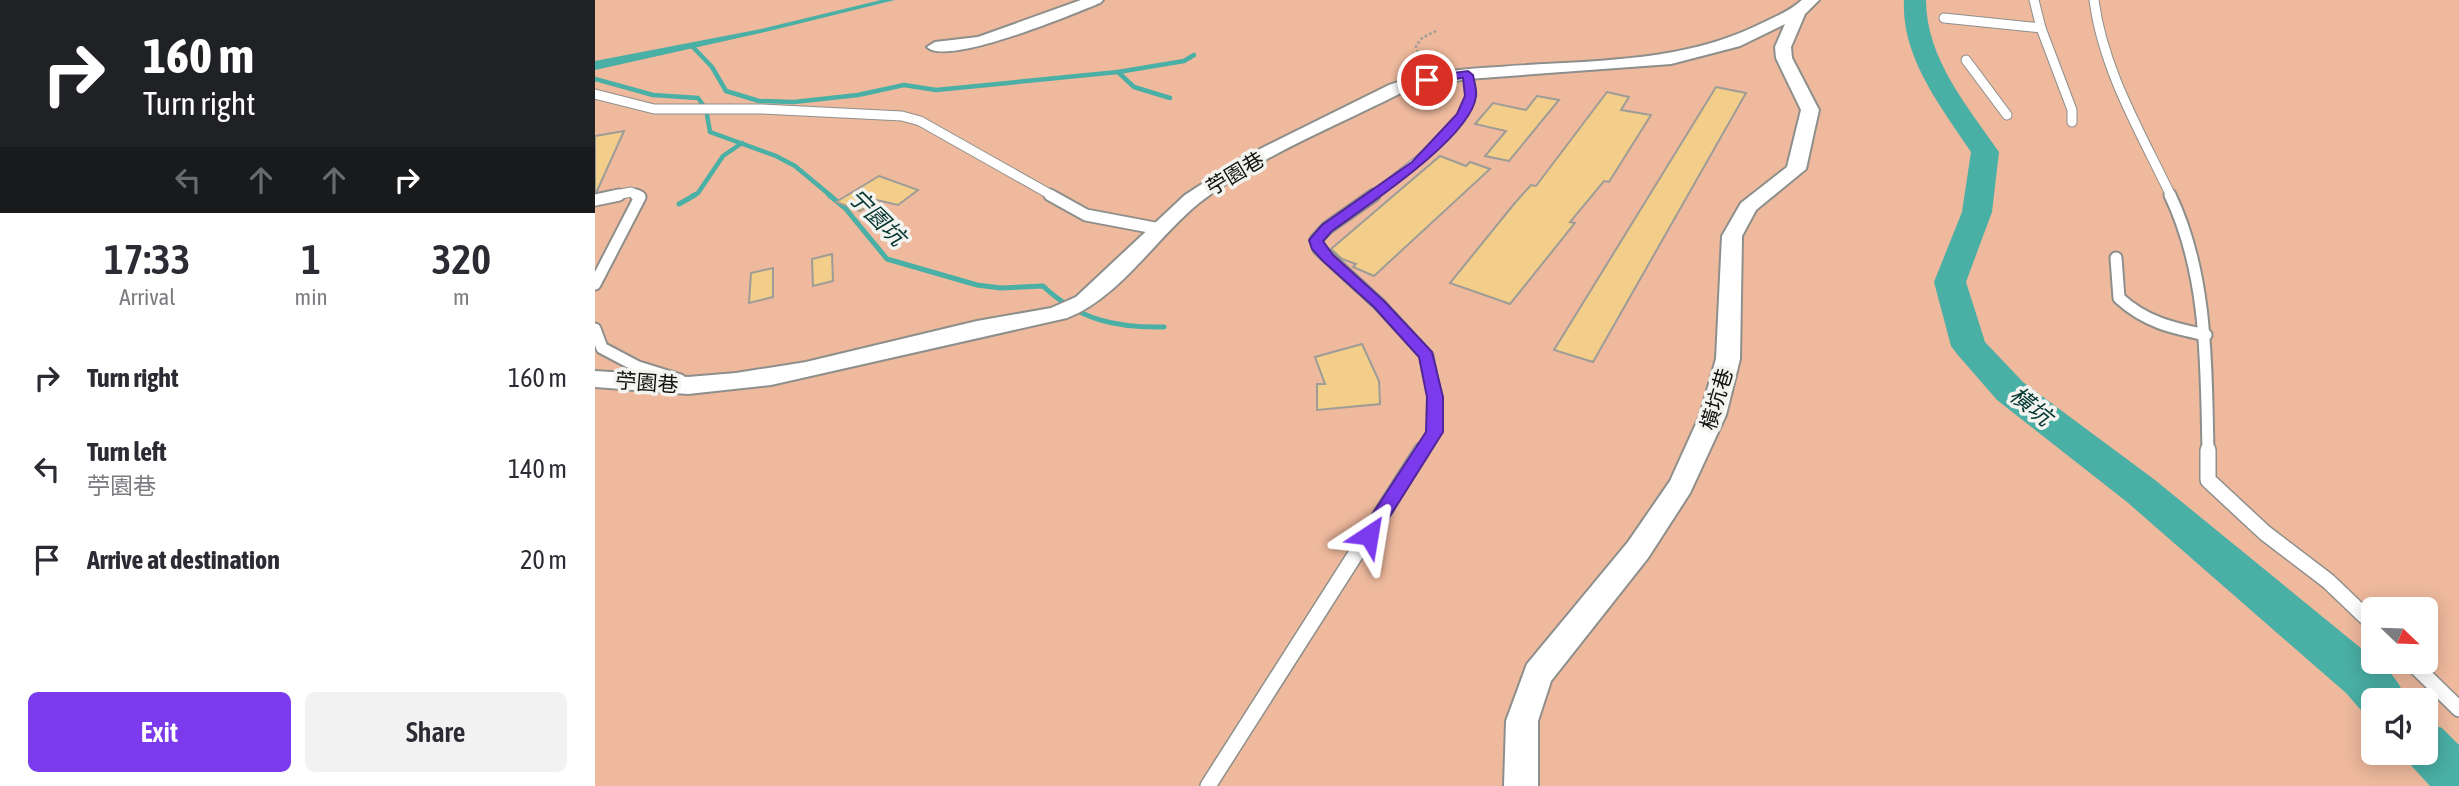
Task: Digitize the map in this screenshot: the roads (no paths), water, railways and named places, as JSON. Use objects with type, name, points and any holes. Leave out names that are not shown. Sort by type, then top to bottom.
[{"type":"street","points":[[935,47],[981,42],[1095,0]]},
{"type":"street","name":"苧園巷","points":[[595,379],[698,385],[814,369],[1003,323],[1063,314],[1084,302],[1192,199],[1249,162],[1395,89],[1427,80],[1468,75],[1671,59],[1734,43],[1805,6]]},
{"type":"street","name":"橫坑巷","points":[[1521,786],[1522,720],[1538,674],[1638,550],[1674,497],[1699,453],[1713,415],[1728,359],[1732,236],[1748,207],[1795,169],[1810,110],[1784,58],[1783,47],[1805,6]]},
{"type":"lane","points":[[2034,0],[2041,28],[2060,73],[2072,122]]},
{"type":"lane","points":[[2094,0],[2097,23],[2109,64],[2174,203],[2188,241],[2206,335],[2208,480],[2265,533],[2329,581],[2361,612]]},
{"type":"lane","points":[[1944,18],[2041,28]]},
{"type":"lane","points":[[1966,60],[2007,115]]},
{"type":"lane","points":[[1208,786],[1434,432],[1435,397],[1427,356],[1379,304],[1319,249],[1316,240],[1327,228],[1416,165],[1463,115],[1471,96],[1468,75]]},
{"type":"lane","points":[[595,94],[654,109],[868,113],[911,118],[1086,215],[1160,229]]},
{"type":"lane","points":[[595,200],[631,192],[640,197],[595,284]]},
{"type":"lane","points":[[2116,258],[2119,298],[2135,314],[2155,324],[2206,335]]},
{"type":"lane","name":"苧園巷","points":[[595,330],[602,348],[638,367],[698,385]]},
{"type":"lane","points":[[2423,674],[2459,709]]},
{"type":"water","points":[[881,0],[895,0],[595,70],[595,61],[761,29]]},
{"type":"waterway","name":"橫坑","points":[[1915,0],[1914,18],[1927,58],[1950,100],[1985,152],[1977,212],[1950,282],[1969,346],[2010,391],[2141,491],[2372,688]]},
{"type":"waterway","points":[[692,46],[712,67],[726,91],[759,101],[794,102],[858,95],[904,85],[936,90],[1118,72]]},
{"type":"waterway","points":[[1118,72],[1184,61],[1194,55]]},
{"type":"waterway","points":[[1118,72],[1134,87],[1170,98]]},
{"type":"waterway","name":"宁園坑","points":[[595,79],[653,95],[698,98],[706,109],[710,132],[741,143]]},
{"type":"waterway","points":[[692,196],[698,193],[723,156],[741,143]]},
{"type":"waterway","name":"宁園坑","points":[[741,143],[795,166],[831,196]]},
{"type":"waterway","points":[[679,204],[695,195]]},
{"type":"waterway","name":"宁園坑","points":[[829,195],[845,208],[887,259],[977,285],[1001,288],[1043,286],[1070,307],[1099,320],[1130,326],[1164,327]]},
{"type":"waterway","name":"橫坑","points":[[2438,758],[2459,780]]}]
